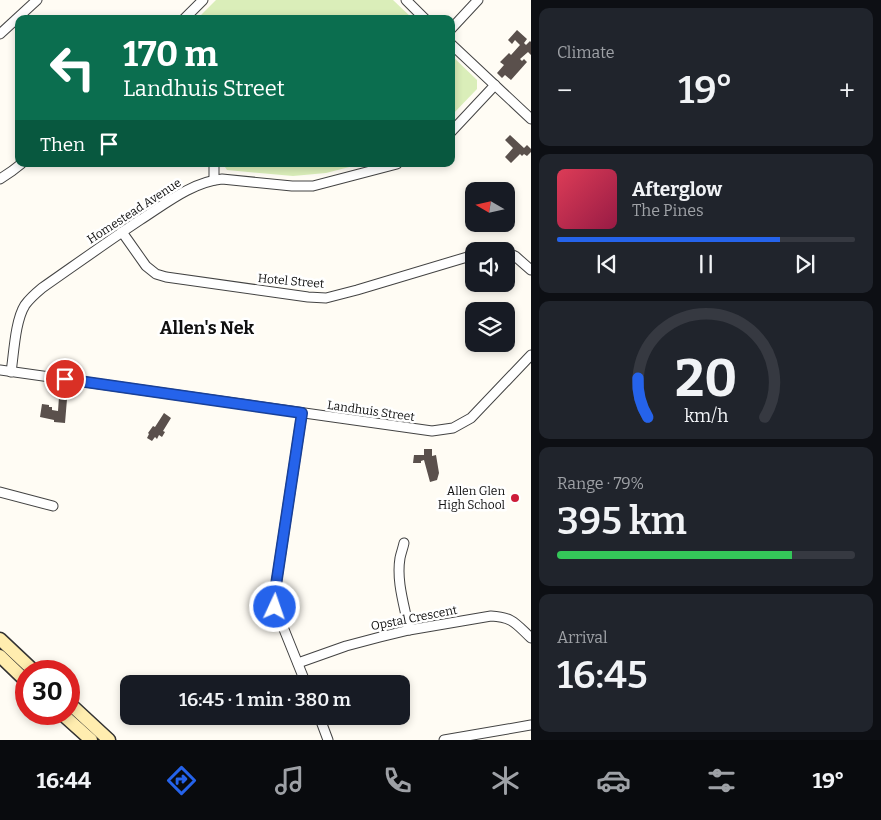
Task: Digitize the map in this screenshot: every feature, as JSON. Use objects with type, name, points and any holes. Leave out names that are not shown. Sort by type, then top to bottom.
[{"type":"main road","points":[[0,639],[22,660]]},
{"type":"main road","points":[[0,656],[15,670]]},
{"type":"main road","points":[[80,713],[109,740]]},
{"type":"main road","points":[[74,725],[91,740]]},
{"type":"street","points":[[21,15],[37,0]]},
{"type":"street","points":[[188,15],[204,0]]},
{"type":"street","points":[[406,0],[421,15]]},
{"type":"street","points":[[455,25],[478,0]]},
{"type":"street","points":[[0,34],[15,20]]},
{"type":"street","points":[[455,48],[531,119]]},
{"type":"street","points":[[455,128],[495,85]]},
{"type":"street","points":[[0,179],[17,167]]},
{"type":"street","points":[[214,167],[214,180]]},
{"type":"street","name":"Homestead Avenue","points":[[11,372],[20,318],[32,296],[122,232],[182,194],[203,183],[214,180],[313,186],[386,167]]},
{"type":"street","name":"Hotel Street","points":[[122,232],[146,266],[156,274],[308,297],[326,298],[465,258]]},
{"type":"street","points":[[515,256],[531,270]]},
{"type":"street","name":"Landhuis Street","points":[[0,370],[432,431],[448,430],[457,427],[471,418],[531,355]]},
{"type":"street","points":[[302,413],[275,596],[275,607],[302,675]]},
{"type":"street","points":[[0,492],[53,506]]},
{"type":"street","points":[[404,543],[399,569],[409,630]]},
{"type":"street","name":"Opstal Crescent","points":[[298,664],[346,646],[409,630],[491,616],[503,616],[515,623],[531,638]]},
{"type":"street","points":[[322,725],[328,740]]},
{"type":"street","points":[[444,740],[531,725]]},
{"type":"green space","points":[[216,0],[393,0],[409,15],[201,15]]},
{"type":"green space","points":[[455,59],[477,80],[477,89],[455,112]]},
{"type":"green space","points":[[225,167],[349,167],[326,173],[293,176],[227,170]]},
{"type":"building","points":[[517,30],[527,39],[524,43],[526,45],[531,42],[531,55],[528,52],[520,59],[522,61],[524,59],[527,62],[511,80],[505,75],[502,78],[497,73],[504,65],[500,62],[509,53],[511,55],[520,45],[515,40],[512,44],[508,40]]},
{"type":"building","points":[[510,135],[524,148],[527,145],[531,149],[527,156],[520,154],[511,163],[505,157],[513,148],[505,140]]},
{"type":"building","points":[[59,397],[67,399],[65,423],[54,422],[54,420],[40,417],[42,404],[49,405],[49,407],[52,407],[52,410],[58,411]]},
{"type":"building","points":[[164,413],[171,418],[163,431],[165,432],[162,437],[159,435],[157,439],[155,437],[152,441],[147,438],[148,433],[153,426],[155,427]]},
{"type":"building","points":[[424,449],[432,449],[432,456],[436,455],[439,473],[437,480],[430,482],[424,460],[421,463],[413,463],[414,455],[424,455]]},
{"type":"place","name":"Allen Glen High School","points":[[515,498]]},
{"type":"district","name":"Allen's Nek","points":[[207,328]]},
{"type":"route","points":[[65,379],[302,413],[276,585],[275,607]]}]
